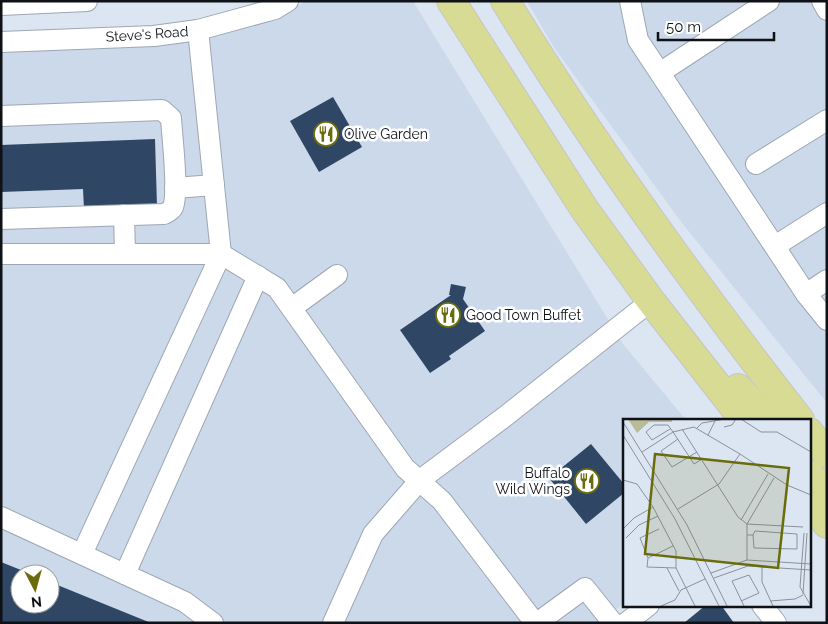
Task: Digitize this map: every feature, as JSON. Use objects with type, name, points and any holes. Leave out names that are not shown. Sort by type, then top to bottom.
[{"type":"highway","points":[[450,1],[585,210],[651,301],[743,419]]},
{"type":"highway","points":[[505,1],[545,65],[663,240],[799,419]]},
{"type":"highway","points":[[676,334],[748,397],[765,419]]},
{"type":"highway","points":[[810,433],[827,454]]},
{"type":"highway","points":[[810,475],[827,496]]},
{"type":"highway","points":[[810,503],[827,524]]},
{"type":"street","points":[[1,5],[87,1]]},
{"type":"street","name":"Steve's Road","points":[[1,42],[154,36],[198,30],[275,9],[288,1]]},
{"type":"street","points":[[630,1],[638,40],[661,72],[806,294],[827,320]]},
{"type":"street","points":[[661,72],[769,1]]},
{"type":"street","points":[[822,1],[827,10]]},
{"type":"street","points":[[82,554],[221,254],[198,30]]},
{"type":"street","points":[[1,116],[162,110],[171,118],[175,188],[174,205],[171,210],[164,214],[1,219]]},
{"type":"street","points":[[756,164],[827,120]]},
{"type":"street","points":[[175,188],[214,185]]},
{"type":"street","points":[[775,246],[827,213]]},
{"type":"street","points":[[124,215],[125,254]]},
{"type":"street","points":[[1,254],[221,254],[258,276],[277,288],[293,307],[406,468],[442,501],[536,623],[585,588],[613,623]]},
{"type":"street","points":[[293,307],[337,275]]},
{"type":"street","points":[[125,574],[258,276]]},
{"type":"street","points":[[806,294],[827,280]]},
{"type":"street","points":[[333,623],[372,534],[420,480],[507,415],[651,301]]},
{"type":"street","points":[[1,517],[186,602],[213,623]]},
{"type":"street","points":[[626,623],[648,606]]},
{"type":"street","points":[[763,606],[776,623]]},
{"type":"shaded area","points":[[306,1],[413,1],[623,344],[685,419],[623,419],[623,604],[600,623],[1,623],[1,51],[278,17]]},
{"type":"shaded area","points":[[527,1],[827,1],[827,403],[682,223],[553,46]]},
{"type":"building","name":"Olive Garden","points":[[333,97],[362,147],[319,172],[290,121]]},
{"type":"building","points":[[155,139],[157,206],[84,209],[83,189],[1,192],[1,145]]},
{"type":"building","name":"Good Town Buffet","points":[[451,284],[466,287],[463,299],[485,331],[449,356],[451,359],[430,373],[400,330],[451,295],[449,295]]},
{"type":"building","name":"Buffalo Wild Wings","points":[[591,444],[623,483],[623,494],[586,524],[549,478]]},
{"type":"building","points":[[1,562],[10,566],[10,614],[60,614],[60,586],[151,623],[1,623]]},
{"type":"building","points":[[705,606],[722,606],[734,623],[684,623]]},
{"type":"place","name":"Olive Garden","points":[[326,134]]},
{"type":"place","name":"Good Town Buffet","points":[[448,315]]},
{"type":"place","name":"Buffalo Wild Wings","points":[[587,481]]}]
